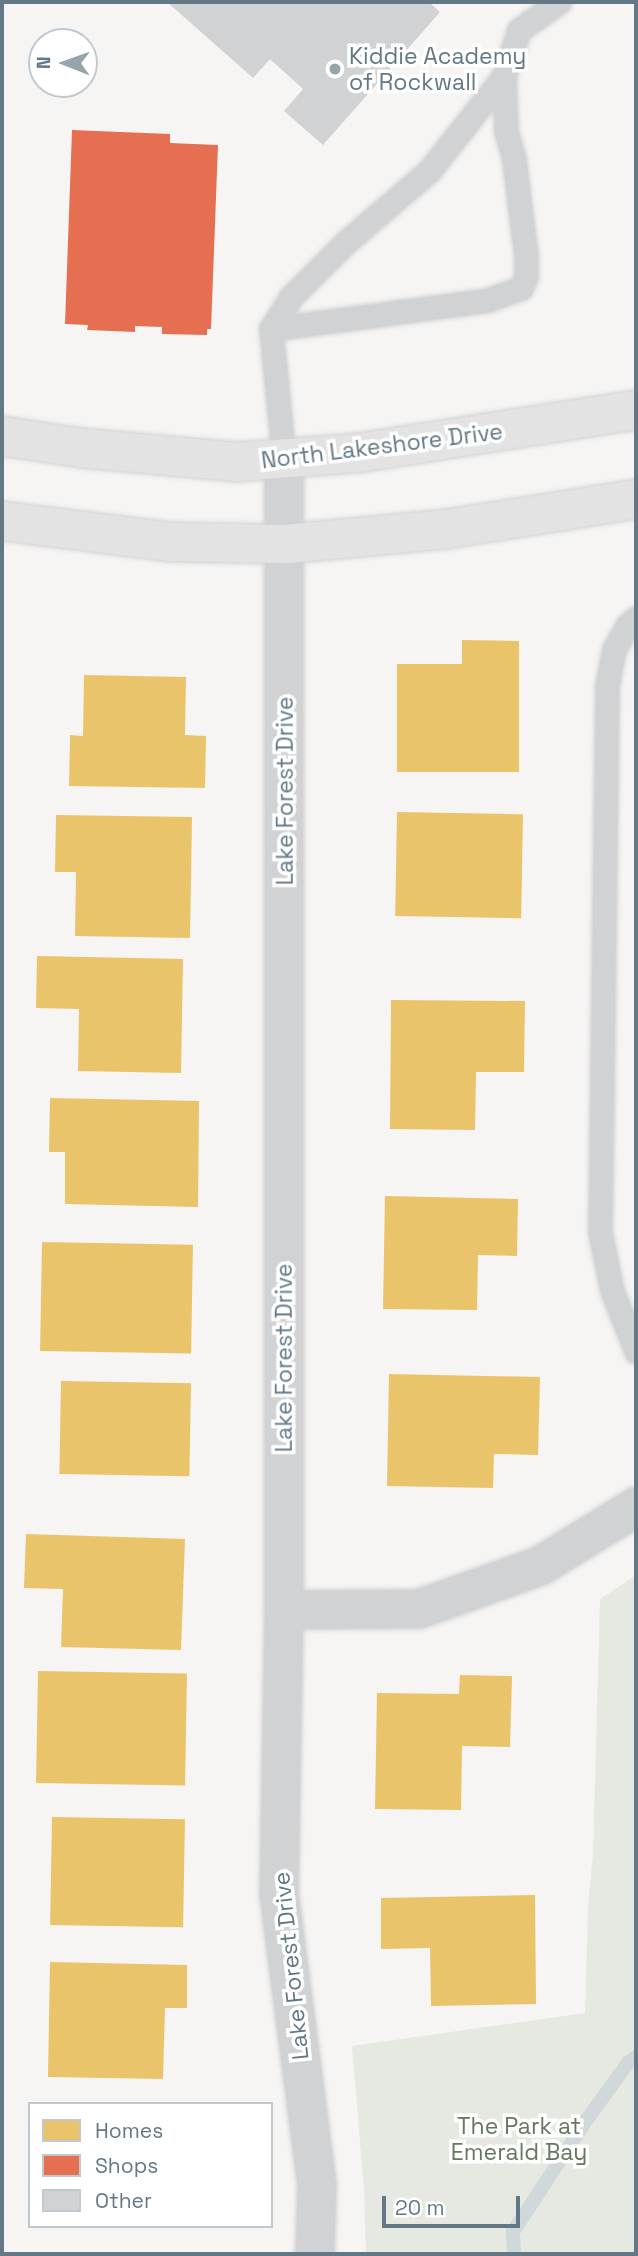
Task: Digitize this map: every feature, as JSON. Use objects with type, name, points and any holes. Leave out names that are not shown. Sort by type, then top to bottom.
[{"type":"main road","name":"North Lakeshore Drive","points":[[2,436],[81,449],[237,462],[284,460],[427,443],[636,410]]},
{"type":"main road","points":[[2,521],[170,542],[286,544],[447,529],[636,499]]},
{"type":"street","name":"Lake Forest Drive","points":[[284,460],[284,1610],[279,1894],[317,2185],[315,2254]]},
{"type":"street","points":[[284,1610],[419,1609],[540,1566],[636,1507]]},
{"type":"lane","points":[[271,329],[488,300],[520,288],[526,277],[526,256],[514,159],[506,131],[504,76],[519,30],[559,2]]},
{"type":"lane","points":[[284,460],[271,329],[290,298],[345,243],[429,171],[504,76]]},
{"type":"lane","points":[[636,618],[614,649],[607,686],[600,1233],[612,1291],[636,1351]]},
{"type":"green space","name":"The Park at Emerald Bay","points":[[636,1575],[636,2254],[366,2254],[364,2190],[352,2046],[585,2013],[588,1907],[593,1853],[600,1599]]},
{"type":"building: Homes","points":[[462,640],[519,641],[519,772],[397,772],[397,664],[462,664]]},
{"type":"building: Homes","points":[[84,675],[186,677],[185,735],[206,736],[205,788],[69,786],[70,735],[83,736]]},
{"type":"building: Homes","points":[[397,812],[523,814],[521,918],[395,916]]},
{"type":"building: Homes","points":[[56,815],[192,817],[190,938],[75,936],[76,872],[55,872]]},
{"type":"building: Homes","points":[[37,956],[183,959],[181,1073],[78,1071],[79,1009],[36,1008]]},
{"type":"building: Homes","points":[[391,1000],[525,1001],[524,1072],[476,1072],[475,1130],[390,1129]]},
{"type":"building: Homes","points":[[50,1098],[199,1101],[198,1207],[65,1204],[65,1152],[49,1152]]},
{"type":"building: Homes","points":[[385,1196],[518,1199],[517,1256],[478,1255],[477,1310],[383,1309]]},
{"type":"building: Homes","points":[[42,1242],[193,1245],[191,1354],[40,1351]]},
{"type":"building: Homes","points":[[389,1374],[540,1377],[538,1455],[494,1454],[493,1488],[387,1486]]},
{"type":"building: Homes","points":[[61,1381],[191,1383],[189,1476],[59,1474]]},
{"type":"building: Homes","points":[[26,1534],[185,1539],[181,1650],[61,1647],[63,1589],[24,1588]]},
{"type":"building: Homes","points":[[38,1671],[187,1674],[185,1786],[36,1783]]},
{"type":"building: Homes","points":[[460,1675],[512,1676],[510,1747],[462,1746],[461,1810],[375,1809],[377,1693],[459,1694]]},
{"type":"building: Homes","points":[[52,1817],[185,1819],[183,1927],[50,1925]]},
{"type":"building: Homes","points":[[535,1895],[536,2004],[431,2006],[430,1948],[381,1949],[381,1898]]},
{"type":"building: Homes","points":[[50,1962],[187,1965],[187,2008],[165,2008],[163,2079],[48,2077]]},
{"type":"building: Shops","points":[[72,130],[170,134],[170,143],[218,145],[211,329],[207,329],[207,335],[162,334],[162,327],[135,326],[135,332],[87,330],[88,325],[65,324]]},
{"type":"building: Other","name":"Kiddie Academy of Rockwall","points":[[167,2],[429,2],[440,12],[323,145],[284,111],[303,89],[270,59],[253,78]]},
{"type":"waterway","points":[[514,2254],[513,2232],[588,2118],[628,2063],[636,2057]]},
{"type":"place","name":"Kiddie Academy of Rockwall","points":[[335,69]]}]
